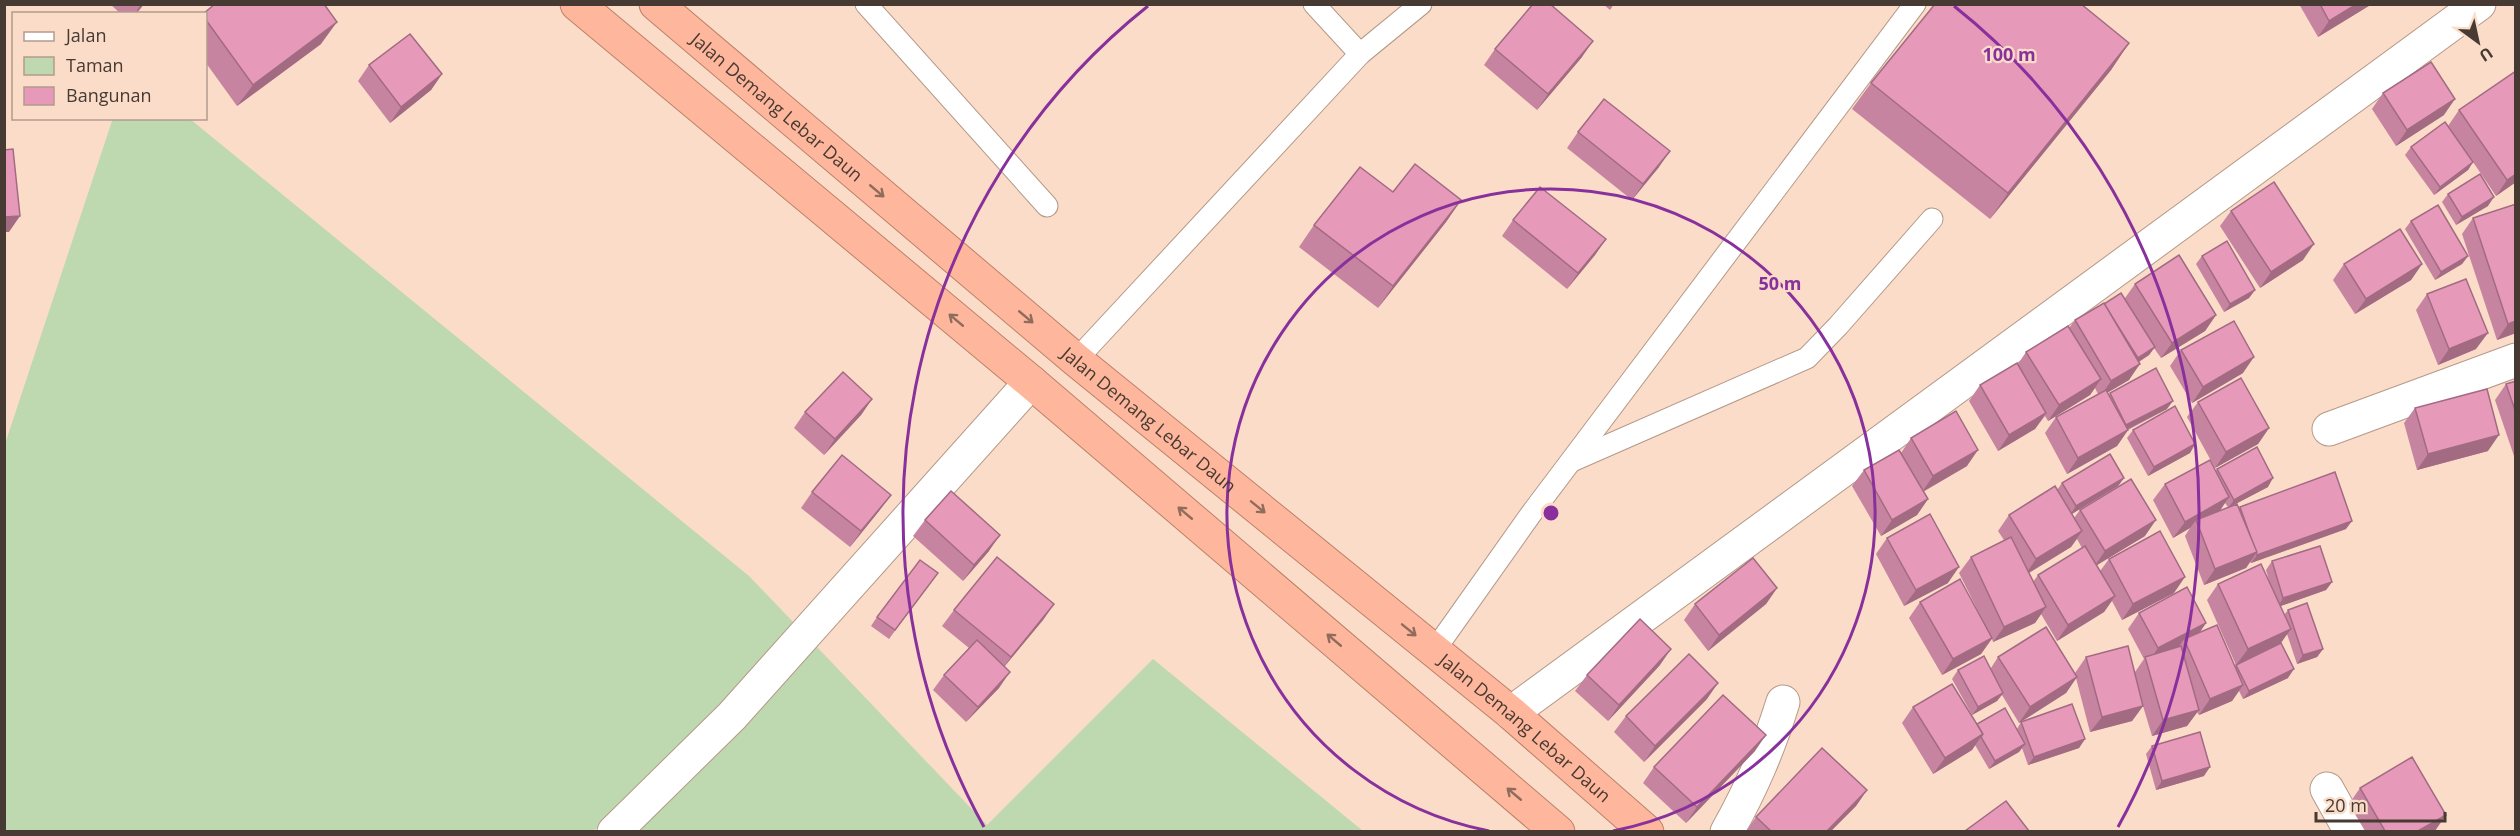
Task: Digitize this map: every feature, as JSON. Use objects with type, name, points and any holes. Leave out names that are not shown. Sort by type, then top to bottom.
[{"type":"highway","points":[[577,4],[1031,382],[1558,831]]},
{"type":"highway","name":"Jalan Demang Lebar Daun","points":[[656,4],[1076,360],[1511,713],[1647,831]]},
{"type":"street","points":[[1511,713],[2479,4]]},
{"type":"street","points":[[2329,429],[2516,360]]},
{"type":"street","points":[[614,831],[732,716],[1031,382]]},
{"type":"street","points":[[1727,831],[1751,789],[1769,749],[1783,702]]},
{"type":"street","points":[[2327,789],[2351,831]]},
{"type":"lane","points":[[866,4],[1047,206]]},
{"type":"lane","points":[[1314,4],[1360,54]]},
{"type":"lane","points":[[1076,360],[1360,54],[1421,4]]},
{"type":"lane","points":[[1434,651],[1571,461],[1915,4]]},
{"type":"lane","points":[[1571,461],[1807,358],[1932,219]]},
{"type":"green space","points":[[112,120],[191,120],[749,576],[987,825],[1153,659],[1363,831],[612,832],[607,820],[592,832],[5,832],[5,444]]},
{"type":"building","points":[[215,4],[324,4],[337,22],[253,85],[207,21],[205,12]]},
{"type":"building","points":[[1533,4],[1550,4],[1593,41],[1548,94],[1495,49]]},
{"type":"building","points":[[1935,4],[2081,4],[2129,43],[2008,193],[1871,83]]},
{"type":"building","points":[[2320,4],[2357,4],[2329,21]]},
{"type":"building","points":[[410,34],[442,74],[401,107],[369,65]]},
{"type":"building","points":[[2431,62],[2455,99],[2407,130],[2383,93]]},
{"type":"building","points":[[2516,71],[2516,174],[2507,180],[2459,110]]},
{"type":"building","points":[[1604,99],[1670,151],[1643,184],[1578,132]]},
{"type":"building","points":[[2445,122],[2473,162],[2440,187],[2411,147]]},
{"type":"building","points":[[13,149],[20,216],[4,217],[4,150]]},
{"type":"building","points":[[1415,164],[1461,200],[1393,286],[1314,225],[1360,167],[1393,192]]},
{"type":"building","points":[[2480,174],[2494,197],[2462,217],[2448,194]]},
{"type":"building","points":[[2274,182],[2314,244],[2271,272],[2231,211]]},
{"type":"building","points":[[1540,187],[1606,239],[1578,273],[1513,220]]},
{"type":"building","points":[[2516,204],[2516,321],[2508,324],[2473,218]]},
{"type":"building","points":[[2438,205],[2468,256],[2441,272],[2411,221]]},
{"type":"building","points":[[2400,229],[2422,264],[2366,299],[2344,264]]},
{"type":"building","points":[[2227,241],[2255,290],[2230,304],[2202,256]]},
{"type":"building","points":[[2179,255],[2216,315],[2172,343],[2135,284]]},
{"type":"building","points":[[2466,279],[2488,333],[2449,349],[2427,294]]},
{"type":"building","points":[[2121,293],[2155,347],[2138,358],[2104,304]]},
{"type":"building","points":[[2104,303],[2140,364],[2111,381],[2075,320]]},
{"type":"building","points":[[2234,321],[2254,357],[2203,387],[2181,350]]},
{"type":"building","points":[[2068,326],[2101,379],[2059,405],[2026,352]]},
{"type":"building","points":[[2017,363],[2046,413],[2009,435],[1980,385]]},
{"type":"building","points":[[2156,368],[2173,401],[2126,425],[2110,393]]},
{"type":"building","points":[[843,372],[872,399],[835,439],[805,412]]},
{"type":"building","points":[[2241,378],[2269,428],[2226,452],[2198,402]]},
{"type":"building","points":[[2516,381],[2516,413],[2506,384]]},
{"type":"building","points":[[2487,389],[2499,435],[2428,454],[2415,408]]},
{"type":"building","points":[[2106,390],[2128,430],[2078,458],[2056,417]]},
{"type":"building","points":[[2175,406],[2195,444],[2154,467],[2133,430]]},
{"type":"building","points":[[1956,411],[1978,450],[1933,476],[1911,438]]},
{"type":"building","points":[[2257,447],[2273,478],[2234,500],[2217,469]]},
{"type":"building","points":[[1899,450],[1928,499],[1892,520],[1864,470]]},
{"type":"building","points":[[2110,454],[2124,478],[2076,506],[2062,483]]},
{"type":"building","points":[[842,455],[891,495],[861,531],[812,492]]},
{"type":"building","points":[[2210,460],[2229,497],[2185,522],[2165,484]]},
{"type":"building","points":[[2335,472],[2352,521],[2257,555],[2240,507]]},
{"type":"building","points":[[2131,479],[2156,520],[2105,551],[2080,510]]},
{"type":"building","points":[[2055,486],[2082,531],[2036,559],[2009,515]]},
{"type":"building","points":[[951,491],[1000,535],[974,565],[925,520]]},
{"type":"building","points":[[2237,504],[2257,552],[2215,569],[2196,520]]},
{"type":"building","points":[[1930,514],[1959,567],[1916,590],[1887,538]]},
{"type":"building","points":[[2160,531],[2185,577],[2133,604],[2109,559]]},
{"type":"building","points":[[2011,537],[2046,607],[2004,627],[1971,557]]},
{"type":"building","points":[[2085,546],[2115,596],[2068,625],[2038,575]]},
{"type":"building","points":[[2320,546],[2332,582],[2283,598],[2272,561]]},
{"type":"building","points":[[997,557],[1054,604],[1011,657],[954,610]]},
{"type":"building","points":[[1753,558],[1777,588],[1719,635],[1695,604]]},
{"type":"building","points":[[920,560],[938,573],[895,630],[877,617]]},
{"type":"building","points":[[2261,564],[2291,629],[2248,649],[2218,584]]},
{"type":"building","points":[[1960,579],[1992,638],[1953,659],[1920,602]]},
{"type":"building","points":[[2187,587],[2206,623],[2158,648],[2139,613]]},
{"type":"building","points":[[2307,603],[2323,649],[2303,655],[2288,610]]},
{"type":"building","points":[[1640,619],[1671,649],[1619,705],[1587,675]]},
{"type":"building","points":[[2217,625],[2243,685],[2210,699],[2184,639]]},
{"type":"building","points":[[2046,627],[2077,677],[2030,707],[1998,657]]},
{"type":"building","points":[[977,640],[1010,672],[978,707],[944,675]]},
{"type":"building","points":[[2281,643],[2294,669],[2249,691],[2236,665]]},
{"type":"building","points":[[2128,646],[2143,706],[2102,717],[2086,657]]},
{"type":"building","points":[[2181,646],[2199,710],[2163,720],[2145,657]]},
{"type":"building","points":[[1689,654],[1718,683],[1655,746],[1626,716]]},
{"type":"building","points":[[1984,656],[2003,693],[1978,707],[1958,670]]},
{"type":"building","points":[[1952,684],[1983,734],[1945,758],[1913,707]]},
{"type":"building","points":[[1723,695],[1766,735],[1697,807],[1654,767]]},
{"type":"building","points":[[2072,704],[2085,739],[2034,757],[2021,722]]},
{"type":"building","points":[[2005,708],[2025,744],[1995,761],[1981,737],[1983,734],[1977,724]]},
{"type":"building","points":[[2200,732],[2210,767],[2162,781],[2152,746]]},
{"type":"building","points":[[1822,748],[1867,790],[1827,831],[1771,831],[1756,817]]},
{"type":"building","points":[[2412,757],[2446,815],[2418,831],[2385,831],[2360,788]]},
{"type":"building","points":[[2006,801],[2029,831],[1965,831]]}]
